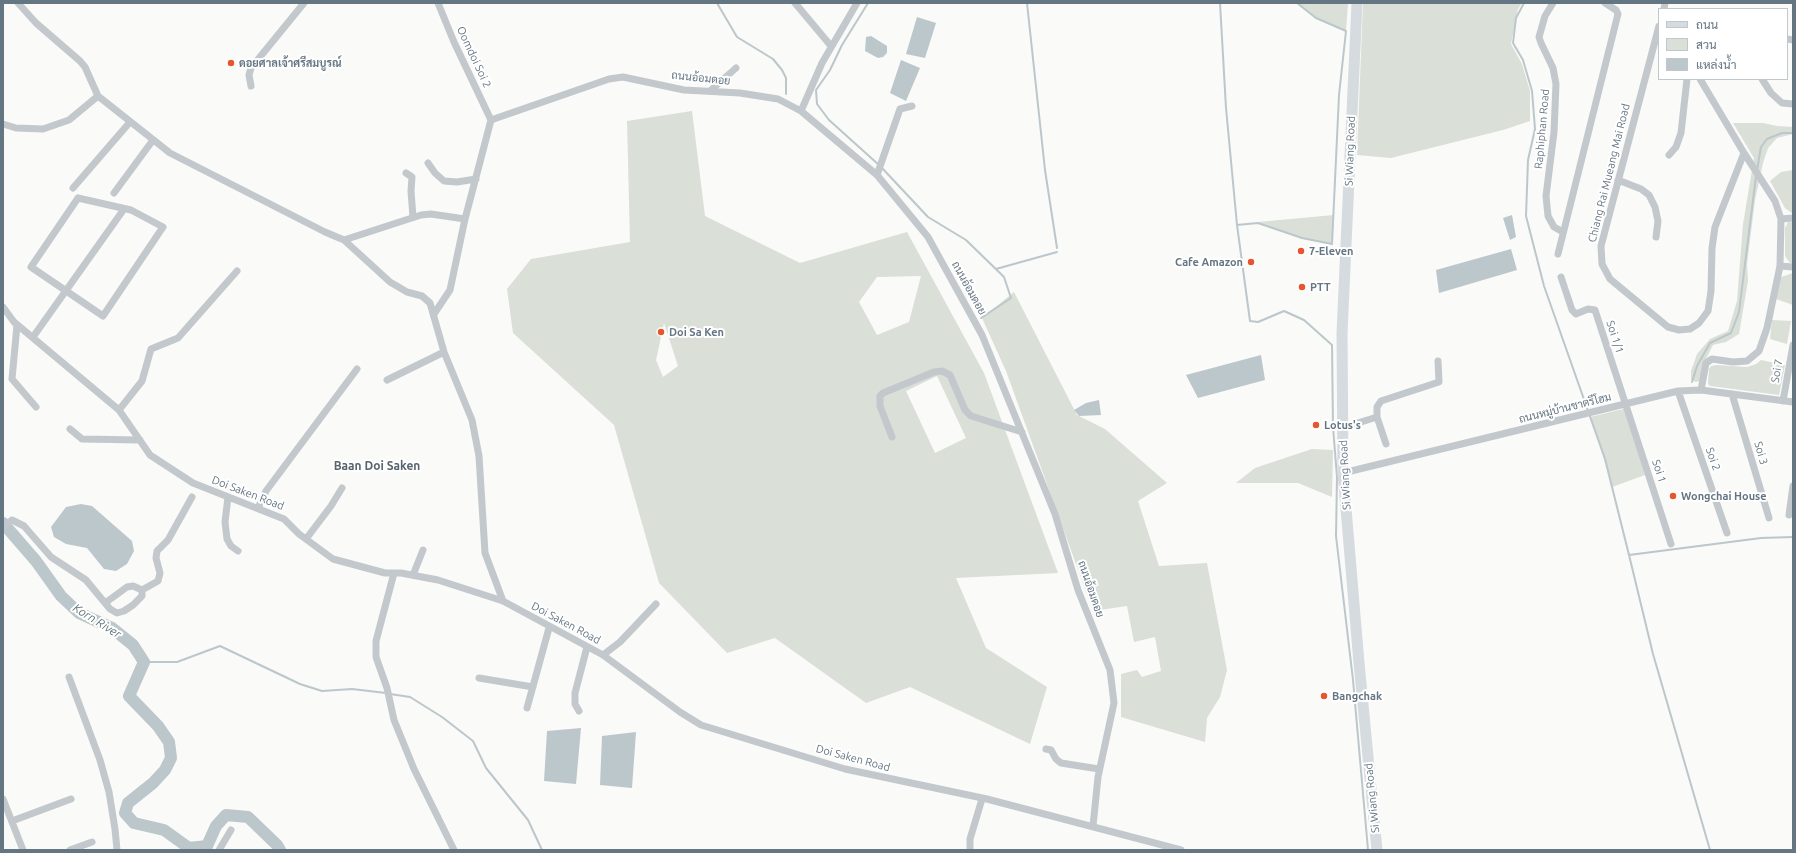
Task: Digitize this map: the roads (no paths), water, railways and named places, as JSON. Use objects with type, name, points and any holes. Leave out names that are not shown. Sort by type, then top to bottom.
[{"type":"main road","name":"Si Wiang Road","points":[[1357,3],[1343,326],[1343,473],[1377,850]]},
{"type":"street","points":[[18,3],[36,23],[80,61],[85,67],[98,96],[170,153],[324,232],[344,240],[390,282],[407,292],[422,296],[430,303],[444,352],[472,420],[480,456],[485,553],[503,601]]},
{"type":"street","points":[[251,86],[249,75],[251,68],[304,3]]},
{"type":"street","name":"Oomdoi Soi 2","points":[[438,3],[454,42],[492,120]]},
{"type":"street","points":[[795,3],[831,46]]},
{"type":"street","points":[[801,111],[822,63],[857,3]]},
{"type":"street","name":"Raphiphan Road","points":[[1553,3],[1545,16],[1539,37],[1540,43],[1553,68],[1556,84],[1554,132],[1546,196],[1548,216],[1554,227],[1563,232]]},
{"type":"street","points":[[1558,254],[1618,14],[1616,10],[1605,3]]},
{"type":"street","name":"Chiang Rai Mueang Mai Road","points":[[1658,31],[1601,246],[1602,264],[1610,280],[1668,328],[1679,330],[1690,329],[1699,323],[1708,311],[1711,291],[1712,248],[1715,226],[1744,153]]},
{"type":"street","points":[[710,91],[736,68]]},
{"type":"street","name":"ถนนอ้อมดอย","points":[[492,120],[609,79],[623,77],[684,90],[740,93],[778,100],[801,111],[877,175],[928,237],[982,334],[1054,514],[1078,590],[1110,670],[1114,703],[1099,769],[1093,826]]},
{"type":"street","points":[[1669,155],[1676,147],[1680,133],[1687,80]]},
{"type":"street","points":[[1701,80],[1744,153],[1775,201],[1782,219],[1780,266],[1767,328],[1759,351],[1747,361],[1733,362],[1712,359],[1706,363],[1701,390]]},
{"type":"street","points":[[1763,80],[1771,93],[1782,103],[1793,104]]},
{"type":"street","points":[[3,124],[16,128],[43,128],[69,120],[98,96]]},
{"type":"street","points":[[877,175],[900,109],[912,106]]},
{"type":"street","points":[[434,314],[450,290],[465,219],[492,120]]},
{"type":"street","points":[[73,188],[130,122]]},
{"type":"street","points":[[114,192],[153,140]]},
{"type":"street","points":[[428,163],[434,173],[444,181],[457,182],[476,179]]},
{"type":"street","points":[[406,173],[412,177],[411,191],[413,218]]},
{"type":"street","points":[[1618,180],[1641,189],[1649,196],[1655,207],[1658,221],[1656,237]]},
{"type":"street","points":[[78,198],[131,210],[163,227],[103,316],[65,291],[31,267],[78,198]]},
{"type":"street","points":[[32,337],[124,209]]},
{"type":"street","points":[[344,240],[413,218],[431,214],[465,219]]},
{"type":"street","points":[[1782,219],[1793,218]]},
{"type":"street","points":[[1780,266],[1793,267]]},
{"type":"street","points":[[119,410],[142,381],[151,349],[178,338],[237,271]]},
{"type":"street","name":"Soi 1/1","points":[[1561,277],[1572,310],[1576,314],[1588,309],[1595,310],[1626,405]]},
{"type":"street","name":"Doi Saken Road","points":[[3,307],[17,325],[119,410],[150,455],[193,483],[284,519],[306,539],[333,559],[385,573],[413,575],[460,586],[503,601],[549,628],[603,655],[680,712],[701,724],[845,769],[982,799],[1093,826],[1180,850]]},
{"type":"street","points":[[17,325],[12,379],[36,407]]},
{"type":"street","name":"Soi 7","points":[[1783,401],[1793,345]]},
{"type":"street","points":[[387,380],[444,352]]},
{"type":"street","points":[[1386,444],[1377,417],[1377,407],[1381,401],[1439,382],[1438,361]]},
{"type":"street","points":[[258,508],[266,491],[357,369]]},
{"type":"street","points":[[892,437],[880,406],[880,396],[883,393],[934,372],[942,371],[950,375],[965,410],[971,416],[1022,432]]},
{"type":"street","name":"ถนนหมู่บ้านชาตรีโฮม","points":[[1343,473],[1626,405],[1678,391],[1701,390],[1793,402]]},
{"type":"street","name":"Soi 2","points":[[1678,391],[1727,534]]},
{"type":"street","name":"Soi 3","points":[[1732,394],[1769,518]]},
{"type":"street","name":"Soi 1","points":[[1626,405],[1671,544]]},
{"type":"street","points":[[1342,428],[1377,417]]},
{"type":"street","points":[[70,429],[82,439],[140,440]]},
{"type":"street","points":[[1789,515],[1793,486]]},
{"type":"street","points":[[306,539],[331,506],[342,488]]},
{"type":"street","points":[[142,590],[158,581],[160,573],[156,558],[157,551],[168,540],[192,496]]},
{"type":"street","points":[[228,497],[225,522],[227,539],[231,546],[238,551]]},
{"type":"street","points":[[3,527],[12,520],[24,526],[51,557],[86,580],[110,609],[117,613],[124,612],[133,606],[142,596],[142,590]]},
{"type":"street","points":[[413,575],[423,550]]},
{"type":"street","points":[[394,573],[376,641],[376,657],[387,688],[394,720],[414,769],[454,850]]},
{"type":"street","points":[[105,603],[127,587],[133,586],[142,590]]},
{"type":"street","points":[[603,655],[620,642],[656,604]]},
{"type":"street","points":[[527,708],[549,628]]},
{"type":"street","points":[[579,711],[575,704],[575,693],[587,647]]},
{"type":"street","points":[[69,677],[100,760],[109,792],[116,829],[116,850]]},
{"type":"street","points":[[479,678],[533,687]]},
{"type":"street","points":[[1046,749],[1051,750],[1056,759],[1061,763],[1099,769]]},
{"type":"street","points":[[3,799],[23,850]]},
{"type":"street","points":[[12,822],[71,799]]},
{"type":"street","points":[[970,850],[970,839],[982,799]]},
{"type":"street","points":[[219,850],[231,830]]},
{"type":"street","points":[[70,850],[92,842]]},
{"type":"water","points":[[917,17],[936,23],[925,58],[906,54]]},
{"type":"water","points":[[871,36],[887,46],[887,53],[883,57],[878,58],[865,51],[866,37]]},
{"type":"water","points":[[901,60],[920,68],[906,101],[890,93]]},
{"type":"water","points":[[1512,215],[1516,237],[1510,240],[1503,218]]},
{"type":"water","points":[[1511,249],[1517,270],[1439,293],[1436,270]]},
{"type":"water","points":[[1261,355],[1265,380],[1198,398],[1186,375]]},
{"type":"water","points":[[1099,400],[1101,415],[1079,416],[1074,410],[1086,403]]},
{"type":"water","points":[[81,504],[92,506],[132,541],[134,551],[127,564],[116,571],[104,569],[87,548],[66,544],[54,537],[51,527],[66,507]]},
{"type":"water","points":[[581,728],[576,784],[544,781],[547,731]]},
{"type":"water","points":[[636,732],[632,788],[600,785],[602,736]]},
{"type":"waterway","points":[[717,3],[737,37],[773,59],[782,70],[786,78],[786,94]]},
{"type":"waterway","points":[[868,3],[842,45],[830,70],[816,90],[817,104],[829,120],[879,165]]},
{"type":"waterway","points":[[1027,3],[1045,170],[1057,248]]},
{"type":"waterway","points":[[1220,3],[1226,108],[1237,225],[1258,223],[1302,238],[1332,244],[1339,95],[1346,31],[1316,18],[1297,3]]},
{"type":"waterway","points":[[1524,3],[1516,18],[1513,43],[1523,60],[1532,91],[1535,129],[1528,160],[1526,216],[1544,286],[1605,459],[1629,555]]},
{"type":"waterway","points":[[1757,170],[1761,147],[1767,139],[1782,133],[1793,133]]},
{"type":"waterway","points":[[882,168],[928,217],[966,240],[1004,277],[1011,298],[981,318]]},
{"type":"waterway","points":[[1692,382],[1697,366],[1710,343],[1731,333],[1739,312],[1756,176]]},
{"type":"waterway","points":[[1237,225],[1250,321],[1258,322],[1284,311],[1304,320],[1332,345],[1333,427],[1337,477],[1336,536],[1353,680],[1368,850]]},
{"type":"waterway","points":[[996,269],[1057,252]]},
{"type":"waterway","name":"Korn River","points":[[3,523],[36,561],[61,596],[79,613],[112,628],[133,645],[144,662],[129,696],[158,726],[169,742],[171,758],[165,770],[153,783],[128,803],[125,813],[134,823],[164,830],[189,848],[207,846],[216,826],[226,815],[248,817],[277,845],[280,850]]},
{"type":"waterway","points":[[1710,850],[1653,654],[1629,555],[1761,538],[1793,537]]},
{"type":"waterway","points":[[144,662],[177,662],[220,646],[300,684],[322,691],[352,689],[386,693]]},
{"type":"waterway","points":[[390,694],[410,697],[442,717],[473,741],[486,768],[528,820],[542,850]]},
{"type":"place","name":"ดอยศาลเจ้าศรีสมบูรณ์","points":[[231,63]]},
{"type":"place","name":"7-Eleven","points":[[1301,251]]},
{"type":"place","name":"Cafe Amazon","points":[[1251,262]]},
{"type":"place","name":"PTT","points":[[1302,287]]},
{"type":"place","name":"Doi Sa Ken","points":[[661,332]]},
{"type":"place","name":"Lotus's","points":[[1316,425]]},
{"type":"place","name":"Wongchai House","points":[[1673,496]]},
{"type":"place","name":"Bangchak","points":[[1324,696]]},
{"type":"district","name":"Baan Doi Saken","points":[[377,466]]}]
